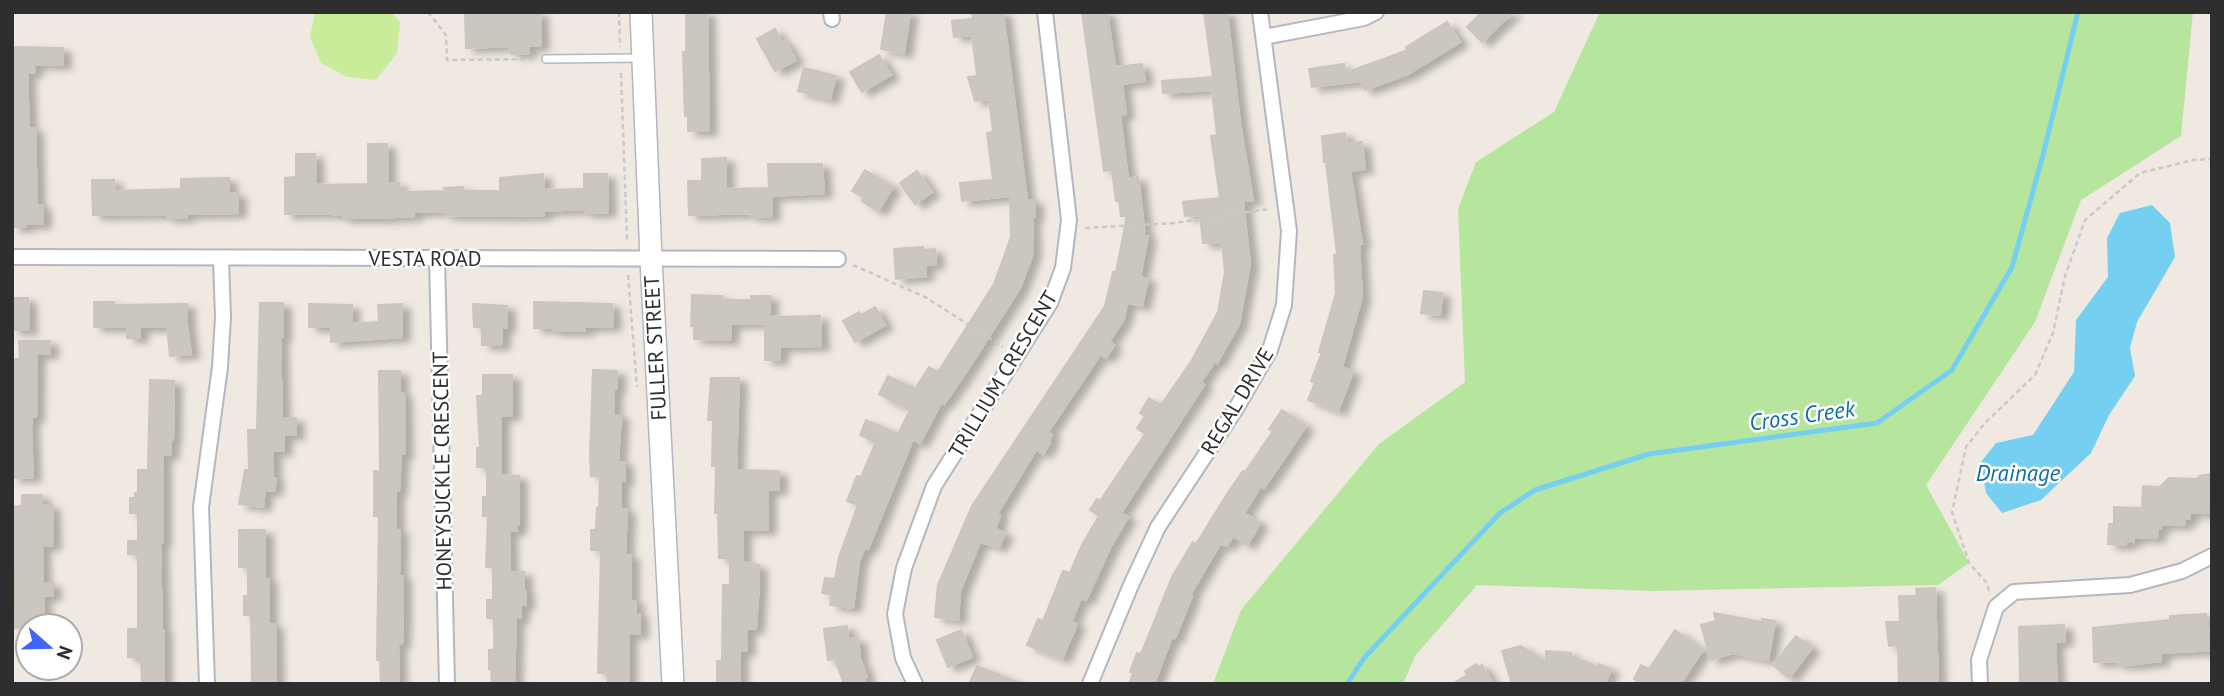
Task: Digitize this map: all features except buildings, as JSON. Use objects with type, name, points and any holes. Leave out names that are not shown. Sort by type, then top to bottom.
[{"type":"street","name":"FULLER STREET","points":[[641,12],[650,258],[673,684]]},
{"type":"street","name":"TRILLIUM CRESCENT","points":[[915,684],[902,658],[895,614],[904,568],[934,486],[1051,303],[1063,268],[1069,220],[1045,12]]},
{"type":"street","name":"REGAL DRIVE","points":[[1090,684],[1130,585],[1158,527],[1237,407],[1270,350],[1284,305],[1289,231],[1261,12]]},
{"type":"street","points":[[1264,37],[1364,18],[1376,12]]},
{"type":"street","name":"VESTA ROAD","points":[[12,257],[838,259]]},
{"type":"street","points":[[207,684],[201,507],[220,367],[223,317],[221,258]]},
{"type":"street","name":"HONEYSUCKLE CRESCENT","points":[[437,258],[447,684]]},
{"type":"street","points":[[1980,684],[1979,660],[1996,607],[2014,592],[2130,585],[2182,570],[2212,556]]},
{"type":"lane","points":[[546,59],[643,58]]},
{"type":"path","points":[[428,12],[446,35],[447,60],[546,59]]},
{"type":"path","points":[[619,12],[620,48]]},
{"type":"path","points":[[621,73],[627,241]]},
{"type":"path","points":[[1996,607],[1986,582],[1969,563],[1952,512],[1966,447],[1985,423],[2035,375],[2053,333],[2065,276],[2085,220],[2140,173],[2193,160],[2212,159]]},
{"type":"path","points":[[1068,229],[1174,223],[1286,207]]},
{"type":"path","points":[[838,259],[927,298],[1017,357]]},
{"type":"green space","points":[[315,12],[391,12],[400,22],[397,53],[376,80],[347,77],[321,63],[310,37]]},
{"type":"green space","points":[[1600,12],[2193,12],[2181,136],[2081,200],[2035,322],[1926,485],[1969,563],[1938,585],[1652,591],[1477,585],[1415,656],[1403,684],[1213,684],[1241,610],[1379,444],[1465,382],[1458,209],[1476,162],[1554,112]]},
{"type":"water","name":"Drainage","points":[[2152,205],[2170,223],[2175,257],[2137,322],[2130,348],[2135,376],[2109,415],[2091,453],[2041,500],[2002,513],[1986,493],[1981,462],[1996,443],[2033,435],[2074,372],[2076,320],[2108,277],[2107,238],[2120,213]]},
{"type":"waterway","name":"Cross Creek","points":[[1347,684],[1364,658],[1500,513],[1535,490],[1649,454],[1877,423],[1952,370],[2012,267],[2078,12]]}]
